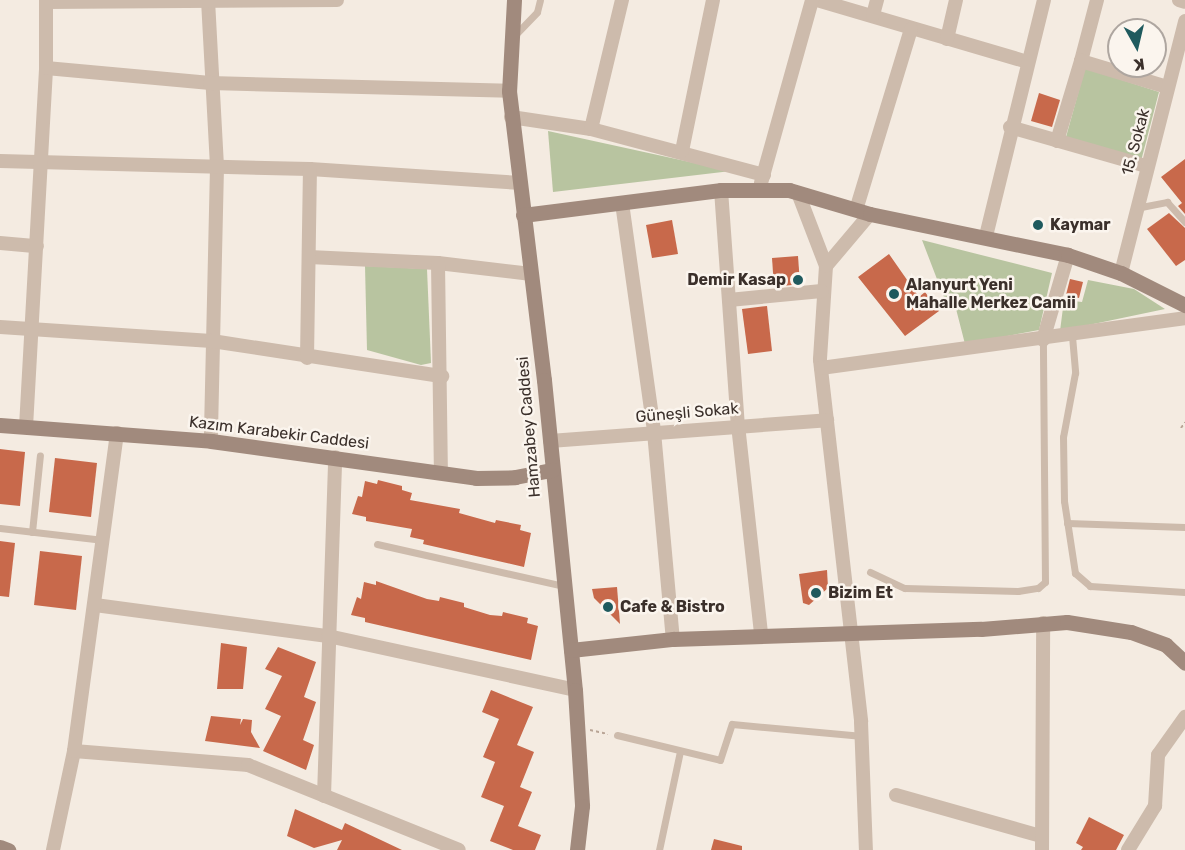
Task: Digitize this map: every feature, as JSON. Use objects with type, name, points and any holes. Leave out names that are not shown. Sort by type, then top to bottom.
[{"type":"street","points":[[26,427],[46,68],[46,1],[337,0]]},
{"type":"street","name":"Hamzabey Caddesi","points":[[514,0],[509,92],[550,441],[575,690],[582,806],[577,850]]},
{"type":"street","points":[[591,129],[622,0]]},
{"type":"street","points":[[682,151],[713,0]]},
{"type":"street","points":[[761,182],[814,0],[873,15],[911,29],[1028,62]]},
{"type":"street","points":[[873,15],[877,0]]},
{"type":"street","points":[[947,39],[956,0]]},
{"type":"street","points":[[986,236],[1010,127],[1044,0]]},
{"type":"street","points":[[1057,141],[1097,0]]},
{"type":"street","points":[[1179,0],[1185,2]]},
{"type":"street","points":[[208,2],[210,82],[217,167],[211,441]]},
{"type":"street","name":"15. Sokak","points":[[1121,273],[1146,166],[1185,21]]},
{"type":"street","points":[[866,850],[862,736],[820,368],[822,291],[826,266],[863,212],[911,29]]},
{"type":"street","points":[[1081,61],[1167,87]]},
{"type":"street","points":[[46,68],[210,82],[509,92]]},
{"type":"street","points":[[511,117],[591,129],[682,151],[761,182],[863,212],[1068,255],[1121,273],[1185,304]]},
{"type":"street","points":[[1010,127],[1146,166]]},
{"type":"street","points":[[0,161],[41,165],[310,169],[519,183]]},
{"type":"street","points":[[307,358],[310,169]]},
{"type":"street","points":[[523,215],[721,190],[761,182]]},
{"type":"street","points":[[721,190],[738,425],[761,634]]},
{"type":"street","points":[[798,193],[826,266]]},
{"type":"street","points":[[622,203],[654,432],[673,639]]},
{"type":"street","points":[[0,243],[37,246]]},
{"type":"street","points":[[1043,340],[1068,255]]},
{"type":"street","points":[[309,257],[438,263],[531,274]]},
{"type":"street","points":[[438,263],[442,376],[441,473]]},
{"type":"street","points":[[729,300],[822,291]]},
{"type":"street","points":[[820,368],[1043,340],[1185,318]]},
{"type":"street","points":[[0,327],[212,341],[307,358],[442,376]]},
{"type":"street","name":"Güneşli Sokak","points":[[550,441],[827,420]]},
{"type":"street","name":"Kazım Karabekir Caddesi","points":[[0,425],[211,441],[476,478],[515,477],[552,470]]},
{"type":"street","points":[[53,850],[74,750],[117,433]]},
{"type":"street","points":[[324,796],[335,457]]},
{"type":"street","points":[[95,605],[328,636],[575,690]]},
{"type":"street","points":[[571,650],[673,639],[761,634],[851,635],[1067,622],[1131,632],[1166,645],[1185,663]]},
{"type":"street","points":[[1042,850],[1043,623]]},
{"type":"street","points":[[1128,850],[1155,807],[1158,755],[1185,717]]},
{"type":"street","points":[[74,750],[248,765],[459,850]]},
{"type":"street","points":[[896,795],[1041,836]]},
{"type":"street","points":[[0,847],[8,850]]},
{"type":"lane","points":[[512,38],[537,12],[540,0]]},
{"type":"lane","points":[[1136,208],[1167,202],[1185,222]]},
{"type":"lane","points":[[1072,336],[1075,373],[1063,437],[1067,523],[1074,569],[1085,584],[1185,592]]},
{"type":"lane","points":[[870,572],[905,588],[1017,591],[1038,588],[1045,582],[1043,340]]},
{"type":"lane","points":[[32,532],[40,455]]},
{"type":"lane","points":[[1067,523],[1185,527]]},
{"type":"lane","points":[[0,528],[103,540]]},
{"type":"lane","points":[[377,544],[564,586]]},
{"type":"lane","points":[[617,735],[720,760],[732,724],[862,736]]},
{"type":"lane","points":[[659,850],[681,751]]},
{"type":"path","points":[[1181,428],[1185,422]]},
{"type":"path","points":[[578,728],[617,735]]},
{"type":"green space","points":[[1085,68],[1107,75],[1107,78],[1116,78],[1159,92],[1141,161],[1066,137]]},
{"type":"green space","points":[[548,131],[731,171],[553,192]]},
{"type":"green space","points":[[922,240],[1052,273],[1039,330],[965,344],[955,305],[945,300]]},
{"type":"green space","points":[[365,266],[427,269],[431,363],[421,365],[367,350]]},
{"type":"green space","points":[[1088,280],[1134,289],[1165,309],[1060,331],[1064,300],[1082,302]]},
{"type":"building","points":[[1039,93],[1060,100],[1052,127],[1031,121]]},
{"type":"building","points":[[1185,159],[1185,214],[1178,206],[1182,203],[1161,177]]},
{"type":"building","points":[[1169,213],[1185,228],[1185,260],[1176,266],[1147,229]]},
{"type":"building","points":[[672,220],[678,254],[652,258],[646,225]]},
{"type":"building","name":"Alanyurt Yeni Mahalle Merkez Camii","points":[[889,254],[919,297],[925,292],[939,311],[905,336],[858,277]]},
{"type":"building","points":[[798,256],[800,284],[774,287],[772,258]]},
{"type":"building","points":[[1070,279],[1083,282],[1079,298],[1066,295]]},
{"type":"building","points":[[767,306],[772,351],[748,354],[742,309]]},
{"type":"building","points":[[0,449],[25,452],[20,506],[0,504]]},
{"type":"building","points":[[55,458],[97,463],[91,517],[49,512]]},
{"type":"building","points":[[378,480],[402,486],[402,490],[412,493],[410,500],[460,509],[459,513],[495,523],[496,520],[521,525],[520,530],[531,533],[524,567],[423,544],[424,540],[410,537],[412,529],[366,521],[366,517],[352,514],[358,496],[362,497],[365,481],[377,484]]},
{"type":"building","points":[[0,541],[15,543],[9,597],[0,596]]},
{"type":"building","points":[[40,551],[82,556],[76,610],[34,605]]},
{"type":"building","points":[[827,570],[828,588],[809,605],[803,603],[799,574]]},
{"type":"building","points":[[376,581],[427,599],[439,601],[440,597],[464,603],[464,607],[490,615],[502,616],[503,612],[528,618],[527,623],[538,626],[531,660],[365,622],[365,618],[351,615],[357,597],[361,599],[364,582],[376,585]]},
{"type":"building","points":[[617,587],[620,624],[594,598],[592,589]]},
{"type":"building","points":[[221,643],[247,647],[243,689],[217,689]]},
{"type":"building","points":[[278,647],[316,662],[304,697],[316,702],[303,740],[314,745],[306,770],[263,751],[281,716],[265,709],[282,676],[265,669]]},
{"type":"building","points":[[491,690],[533,707],[517,745],[534,752],[520,787],[532,792],[518,826],[541,835],[535,850],[513,850],[490,841],[504,806],[481,797],[495,762],[483,757],[499,719],[482,712]]},
{"type":"building","points":[[211,716],[241,719],[240,725],[243,719],[252,720],[251,732],[260,748],[205,741]]},
{"type":"building","points":[[295,809],[342,830],[345,823],[402,850],[337,850],[342,840],[314,848],[287,836]]},
{"type":"building","points":[[1089,817],[1124,835],[1116,850],[1081,850],[1083,847],[1076,843]]},
{"type":"building","points":[[714,839],[742,846],[742,850],[711,850]]},
{"type":"place","name":"Kaymar","points":[[1038,225]]},
{"type":"place","name":"Demir Kasap","points":[[798,280]]},
{"type":"place","name":"Alanyurt Yeni Mahalle Merkez Camii","points":[[894,294]]},
{"type":"place","name":"Bizim Et","points":[[816,593]]},
{"type":"place","name":"Cafe & Bistro","points":[[608,607]]}]
